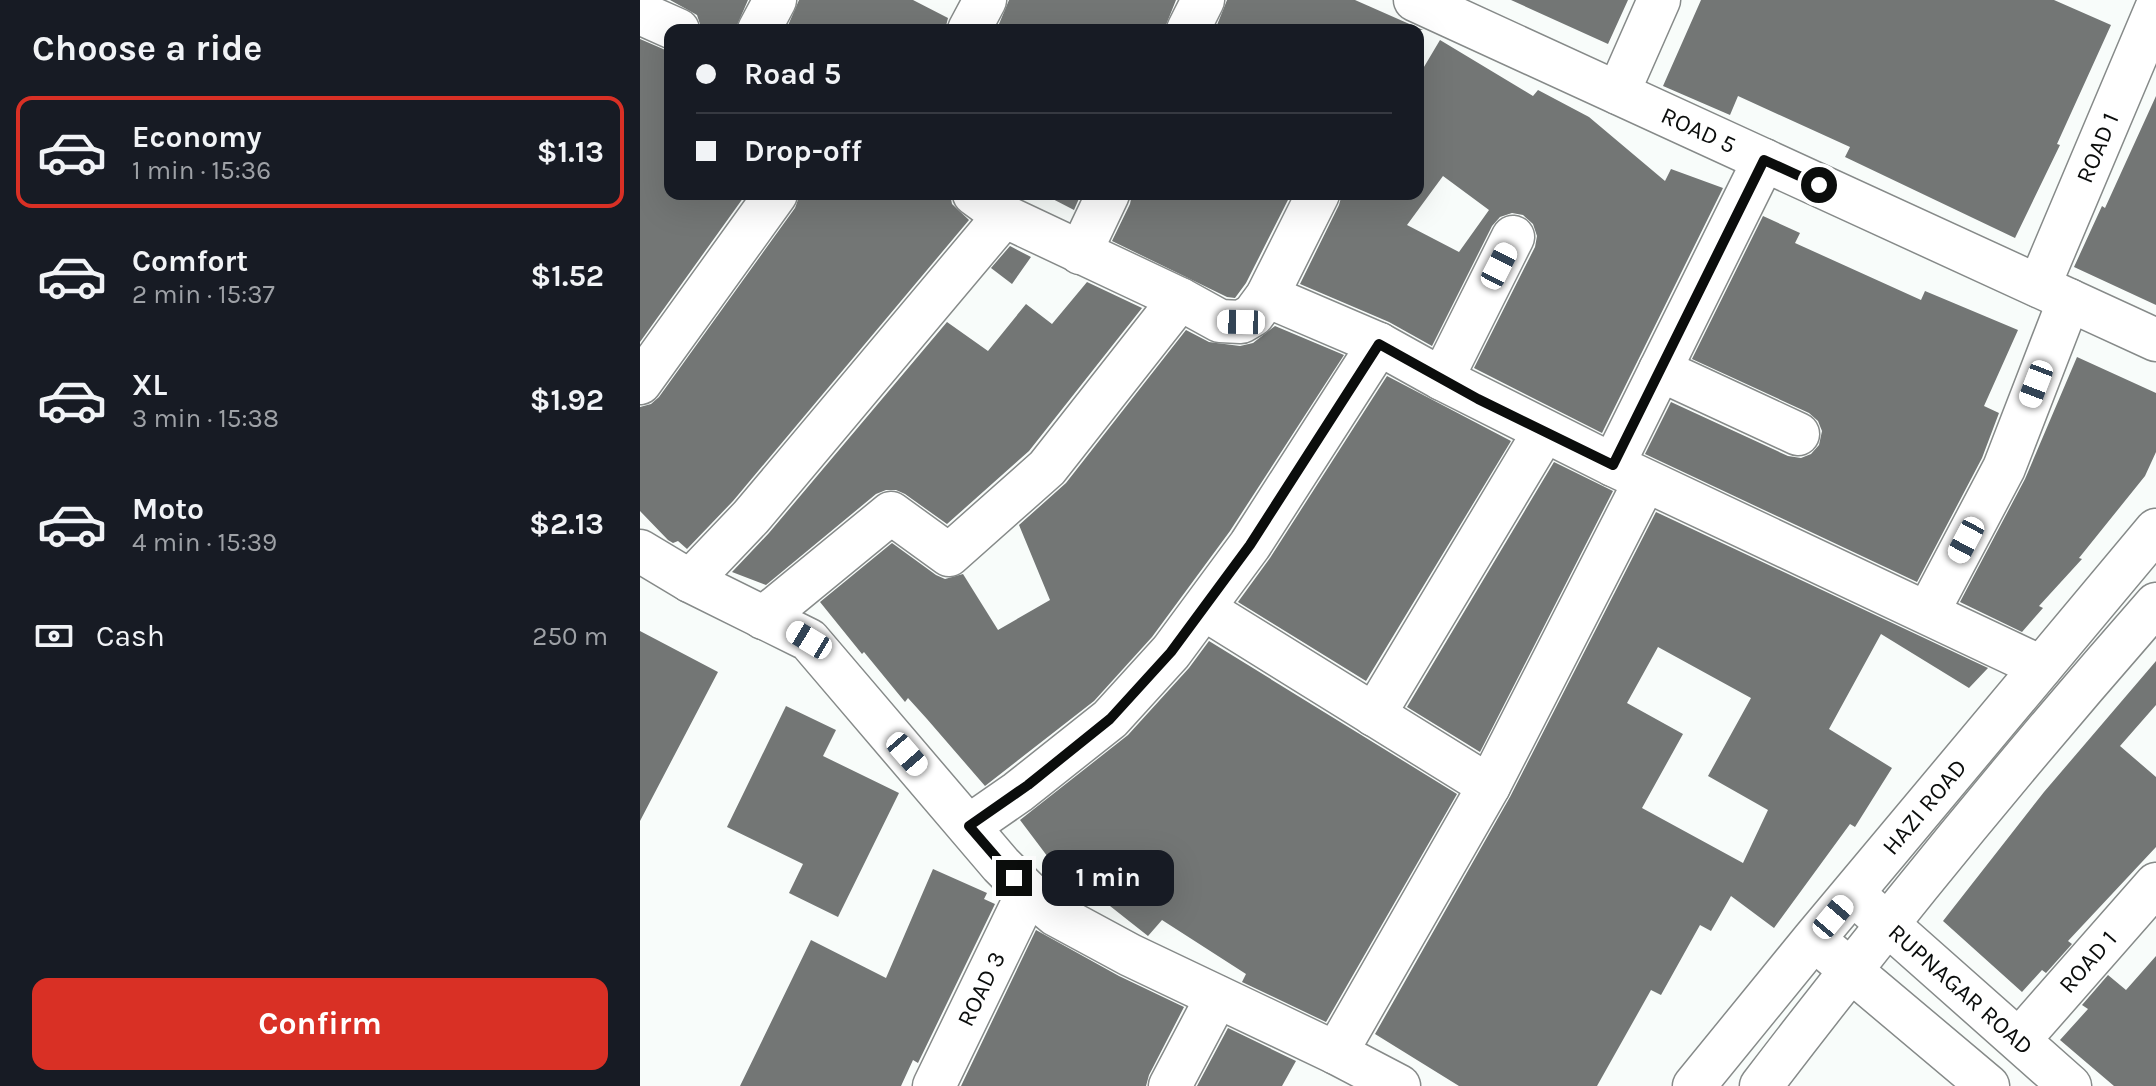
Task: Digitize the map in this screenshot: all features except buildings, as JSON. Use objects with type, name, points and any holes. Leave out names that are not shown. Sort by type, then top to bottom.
[{"type":"street","points":[[762,24],[775,0]]},
{"type":"street","points":[[972,24],[985,0]]},
{"type":"street","points":[[1191,24],[1203,0]]},
{"type":"street","points":[[1618,93],[1659,0]]},
{"type":"street","name":"ROAD 1","points":[[1928,612],[2004,468],[2054,293],[2156,9]]},
{"type":"street","name":"ROAD 5","points":[[1418,12],[1618,93],[2156,340]]},
{"type":"street","points":[[1336,1053],[1489,786],[1629,473],[1660,370],[1764,160]]},
{"type":"street","points":[[640,383],[772,200]]},
{"type":"street","points":[[1080,253],[1105,200]]},
{"type":"street","points":[[690,581],[751,517],[989,205],[1220,321],[1241,322],[1253,315],[1267,296],[1315,200]]},
{"type":"street","points":[[1442,379],[1513,237]]},
{"type":"street","points":[[1267,296],[1379,344],[1544,432],[2041,667]]},
{"type":"street","points":[[763,618],[891,513],[949,555],[1047,468],[1180,299]]},
{"type":"street","points":[[969,826],[1028,785],[1110,719],[1171,652],[1250,545],[1379,344]]},
{"type":"street","points":[[1660,370],[1798,434]]},
{"type":"street","points":[[1374,715],[1544,432]]},
{"type":"street","name":"HAZI ROAD","points":[[1694,1086],[2156,530]]},
{"type":"street","points":[[640,551],[690,581],[809,640],[1028,892],[1056,915],[1130,955],[1399,1086]]},
{"type":"street","points":[[1761,1086],[1850,969],[2084,686],[2156,604]]},
{"type":"street","points":[[1204,609],[1489,786]]},
{"type":"street","name":"ROAD 1","points":[[2019,1040],[2156,884]]},
{"type":"street","name":"ROAD 3","points":[[934,1086],[1028,892]]},
{"type":"street","name":"RUPNAGAR ROAD","points":[[1852,894],[2070,1086]]},
{"type":"street","points":[[1813,940],[1988,1086]]},
{"type":"street","points":[[1170,1086],[1217,997]]},
{"type":"route","points":[[1014,878],[969,826],[1028,785],[1110,719],[1171,652],[1250,545],[1379,344],[1478,399],[1613,465],[1764,160],[1819,185]]}]
